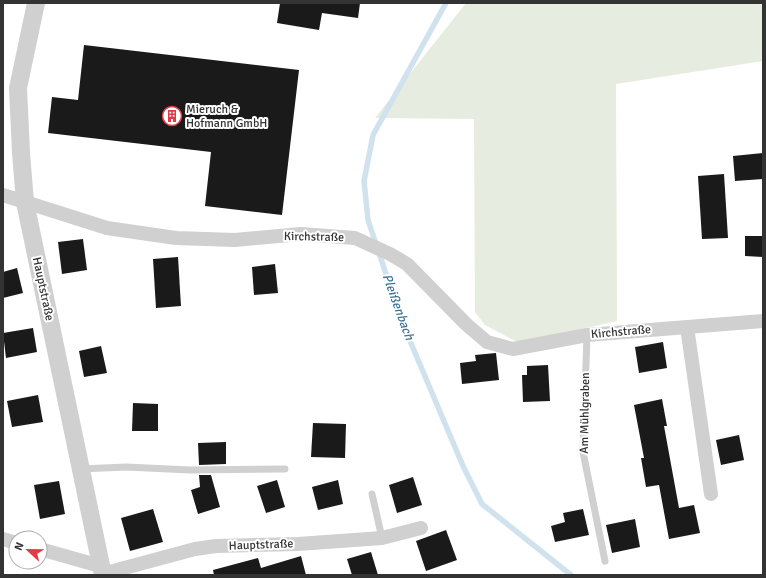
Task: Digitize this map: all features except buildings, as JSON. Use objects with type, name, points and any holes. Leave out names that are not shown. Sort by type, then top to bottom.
[{"type":"street","name":"Hauptstraße","points":[[36,3],[18,88],[25,202],[102,572],[196,549],[216,546],[298,544],[382,538],[421,528]]},
{"type":"street","name":"Kirchstraße","points":[[3,195],[107,228],[176,238],[235,240],[301,234],[355,238],[390,254],[407,264],[466,324],[487,342],[513,349],[587,335],[763,321]]},
{"type":"street","points":[[686,327],[711,494]]},
{"type":"street","points":[[48,552],[102,572]]},
{"type":"lane","name":"Am Mühlgraben","points":[[587,335],[583,452],[605,561]]},
{"type":"lane","points":[[80,469],[126,467],[190,470],[285,468]]},
{"type":"lane","points":[[372,494],[382,538]]},
{"type":"shaded area","points":[[466,3],[763,3],[763,61],[616,84],[617,321],[519,343],[485,325],[475,312],[474,119],[375,118]]},
{"type":"waterway","name":"Pleißenbach","points":[[446,3],[373,135],[364,181],[368,220],[402,322],[463,466],[482,504],[571,575]]},
{"type":"place","name":"Mieruch & Hofmann GmbH","points":[[172,116]]}]
